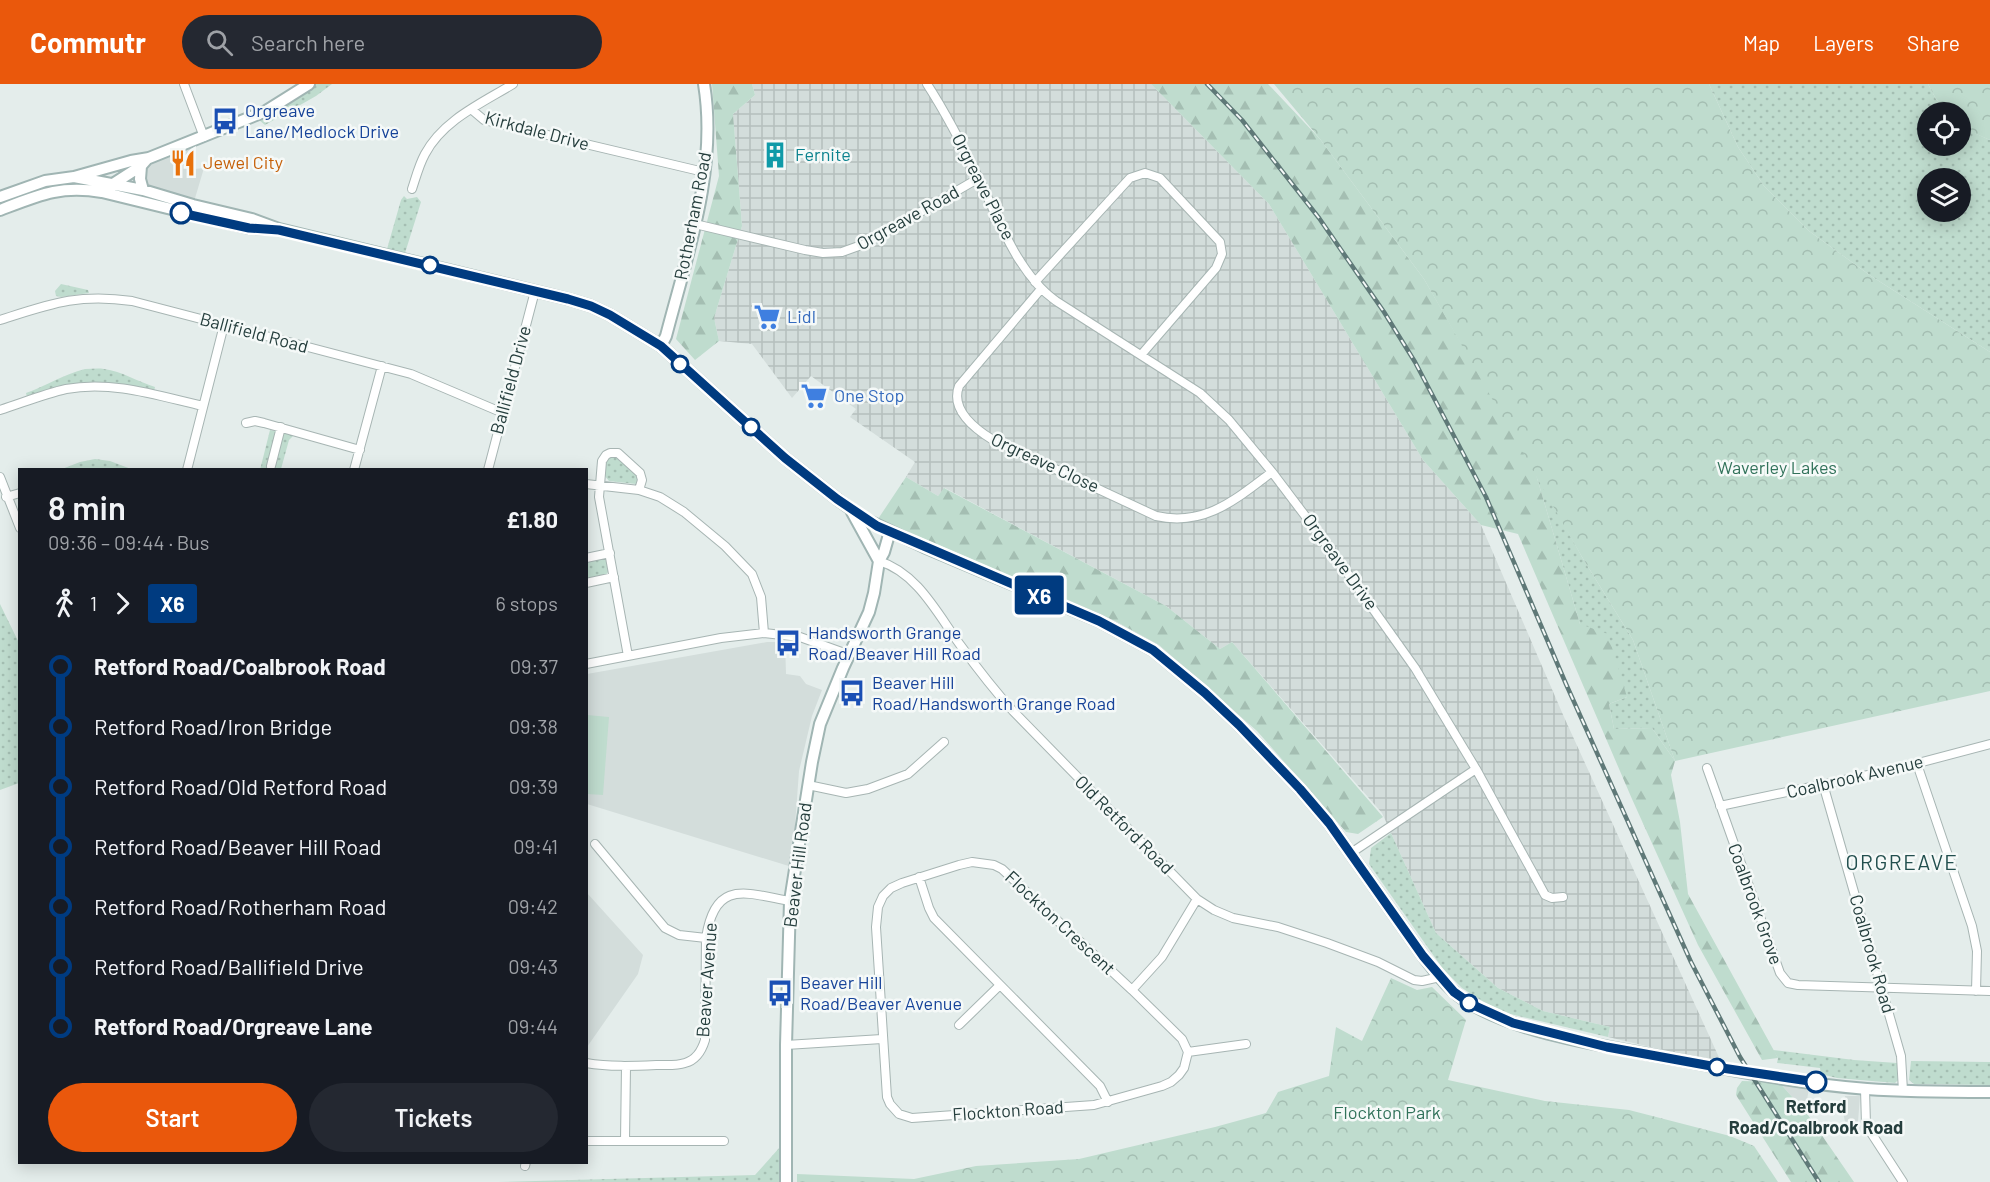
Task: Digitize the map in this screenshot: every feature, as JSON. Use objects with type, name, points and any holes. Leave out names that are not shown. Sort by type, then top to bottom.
[{"type":"main road","points":[[106,186],[145,162],[266,111],[309,84]]},
{"type":"main road","name":"Rotherham Road","points":[[661,346],[666,336],[695,224],[704,172],[708,118],[704,84]]},
{"type":"main road","points":[[0,197],[45,181],[74,177],[131,160],[145,162]]},
{"type":"main road","points":[[143,190],[140,179],[145,162]]},
{"type":"main road","points":[[106,186],[112,166]]},
{"type":"main road","points":[[74,177],[249,228],[279,230]]},
{"type":"main road","points":[[0,210],[40,194],[59,190],[106,186],[143,190],[252,219],[279,230],[591,306],[632,326],[661,346],[785,458],[850,509],[877,526],[1099,621],[1153,650],[1239,725],[1300,789],[1351,854],[1423,956],[1440,977],[1471,1004],[1513,1023],[1539,1030],[1607,1047],[1722,1068],[1865,1089],[1990,1092]]},
{"type":"main road","points":[[850,509],[877,557]]},
{"type":"main road","name":"Beaver Hill Road","points":[[786,1182],[786,1046],[790,901],[815,742],[820,724],[869,612],[874,594],[877,557],[874,543],[877,526]]},
{"type":"main road","name":"Beaver Hill Road","points":[[877,557],[884,552],[890,531]]},
{"type":"street","points":[[184,84],[204,137]]},
{"type":"street","points":[[471,109],[513,84]]},
{"type":"street","name":"Orgreave Place","points":[[927,84],[945,113],[1006,234],[1041,289]]},
{"type":"street","name":"Kirkdale Drive","points":[[412,189],[420,164],[432,143],[448,125],[471,109],[484,120],[704,172]]},
{"type":"street","points":[[1035,282],[1130,178],[1145,172],[1160,178],[1220,242],[1222,254],[1216,268],[1141,355]]},
{"type":"street","name":"Orgreave Road","points":[[695,224],[823,254],[842,252],[867,243],[979,178]]},
{"type":"street","name":"Orgreave Drive","points":[[1041,289],[1200,393],[1216,406],[1272,472],[1397,642],[1476,769],[1545,894],[1552,898],[1563,897]]},
{"type":"street","name":"Orgreave Close","points":[[1041,289],[956,393],[958,406],[979,432],[1146,511],[1169,519],[1193,518],[1221,508],[1272,472]]},
{"type":"street","name":"Ballifield Drive","points":[[489,468],[535,291]]},
{"type":"street","name":"Ballifield Road","points":[[0,320],[68,300],[97,297],[132,301],[382,366],[433,382],[503,413]]},
{"type":"street","points":[[188,468],[224,325]]},
{"type":"street","points":[[355,468],[382,366]]},
{"type":"street","points":[[0,411],[56,392],[85,387],[133,390],[203,406]]},
{"type":"street","points":[[246,423],[255,421],[281,427],[360,450]]},
{"type":"street","points":[[271,466],[281,427]]},
{"type":"street","points":[[628,656],[600,497],[603,461],[606,455],[618,453],[640,473],[642,480],[639,490]]},
{"type":"street","points":[[0,477],[18,524]]},
{"type":"street","points":[[588,484],[639,490],[660,497],[684,512],[725,546],[755,579],[761,597],[764,633]]},
{"type":"street","points":[[6,497],[18,494]]},
{"type":"street","points":[[588,558],[610,554]]},
{"type":"street","name":"Old Retford Road","points":[[877,557],[911,580],[992,688],[1197,899],[1233,918],[1278,927],[1336,946],[1378,962],[1414,980],[1422,981],[1440,977]]},
{"type":"street","points":[[588,583],[614,577]]},
{"type":"street","points":[[588,664],[721,638],[764,633],[800,637],[850,655]]},
{"type":"street","points":[[808,785],[846,793],[868,789],[908,774],[944,742]]},
{"type":"street","name":"Coalbrook Avenue","points":[[1720,806],[1917,764],[1990,744]]},
{"type":"street","points":[[1917,764],[1972,926],[1977,951],[1976,991]]},
{"type":"street","name":"Coalbrook Grove","points":[[1707,768],[1784,979],[1793,985],[1990,991]]},
{"type":"street","points":[[1351,854],[1476,769]]},
{"type":"street","name":"Coalbrook Road","points":[[1823,784],[1901,1056],[1903,1091]]},
{"type":"street","points":[[595,844],[665,928],[679,935],[706,938]]},
{"type":"street","name":"Flockton Crescent","points":[[882,1039],[876,927],[878,906],[883,896],[891,888],[919,877],[972,862],[994,864],[1010,876],[1132,990]]},
{"type":"street","points":[[919,877],[934,918],[1100,1086],[1108,1102]]},
{"type":"street","name":"Beaver Avenue","points":[[588,1063],[626,1066],[684,1063],[698,1054],[705,1040],[706,938],[715,905],[731,894],[751,894],[790,901]]},
{"type":"street","points":[[1197,899],[1162,957],[1132,990],[1182,1039],[1188,1052],[1246,1044]]},
{"type":"street","points":[[959,1025],[1000,985]]},
{"type":"street","points":[[786,1046],[882,1039]]},
{"type":"street","name":"Flockton Road","points":[[882,1039],[887,1097],[894,1109],[912,1118],[1083,1106],[1108,1102],[1171,1082],[1184,1068],[1188,1052]]},
{"type":"street","points":[[625,1141],[626,1066]]},
{"type":"street","points":[[1865,1089],[1866,1125],[1903,1182]]},
{"type":"street","points":[[588,1141],[724,1141]]},
{"type":"shaded area","points":[[752,84],[1151,84],[1269,204],[1423,460],[1481,525],[1564,717],[1722,1064],[1608,1037],[1610,1027],[1543,1011],[1498,988],[1436,933],[1382,813],[1232,642],[1220,649],[1166,606],[945,488],[938,496],[906,477],[915,462],[850,417],[856,409],[811,376],[792,398],[752,344],[719,341],[714,318],[742,226],[733,114],[755,95]]},
{"type":"shaded area","points":[[189,143],[194,169],[204,168],[193,205],[141,185],[149,158]]},
{"type":"shaded area","points":[[767,642],[785,642],[786,674],[800,676],[806,684],[822,690],[812,716],[799,771],[792,867],[588,804],[588,674]]},
{"type":"shaded area","points":[[588,894],[643,955],[638,974],[588,1046]]},
{"type":"shaded area","points":[[1781,1084],[1809,1088],[1805,1112]]},
{"type":"shaded area","points":[[1845,1096],[1860,1096],[1858,1122],[1846,1127],[1843,1112]]},
{"type":"green space","points":[[316,84],[332,84],[316,96],[265,125],[259,120],[286,105]]},
{"type":"green space","points":[[712,84],[752,84],[755,95],[733,114],[742,226],[714,318],[719,341],[695,360],[676,339],[719,176]]},
{"type":"green space","points":[[1151,84],[1268,84],[1320,139],[1424,279],[1535,471],[1580,624],[1608,634],[1627,697],[1609,704],[1614,729],[1652,728],[1675,761],[1671,775],[1680,822],[1688,894],[1778,1058],[1762,1060],[1698,945],[1632,799],[1518,534],[1481,525],[1423,460],[1269,204]]},
{"type":"green space","name":"Waverley Lakes","points":[[1274,84],[1709,84],[1738,147],[1764,186],[1809,231],[1871,276],[1990,352],[1990,691],[1675,761],[1633,640],[1582,557],[1424,279],[1320,139]]},
{"type":"green space","points":[[1709,84],[1928,84],[1939,102],[1917,102],[1917,156],[1971,156],[1971,131],[1990,140],[1990,352],[1871,276],[1809,231],[1764,186],[1738,147]]},
{"type":"green space","points":[[1928,84],[1990,84],[1990,140],[1971,132],[1971,102],[1939,102]]},
{"type":"green space","points":[[404,196],[407,199],[417,197],[421,202],[405,253],[387,249]]},
{"type":"green space","points":[[61,284],[88,290],[89,293],[56,296],[55,291]]},
{"type":"green space","points":[[85,369],[117,372],[155,387],[154,391],[105,383],[76,385],[27,397],[26,393]]},
{"type":"green space","points":[[270,430],[294,435],[289,440],[281,468],[260,468]]},
{"type":"green space","points":[[611,455],[616,456],[638,477],[636,484],[609,481],[604,475],[605,461]]},
{"type":"green space","points":[[95,459],[110,461],[128,468],[65,468]]},
{"type":"green space","points":[[1535,471],[1582,557],[1633,640],[1675,761],[1652,728],[1614,729],[1609,704],[1627,697],[1580,624]]},
{"type":"green space","points":[[906,477],[938,496],[944,488],[1166,606],[1220,649],[1232,642],[1383,817],[1358,834],[1346,832],[1257,731],[1159,645],[1115,621],[878,519]]},
{"type":"green space","points":[[602,558],[607,561],[609,570],[606,575],[588,579],[588,561]]},
{"type":"green space","points":[[0,604],[18,641],[18,783],[0,790]]},
{"type":"green space","points":[[588,715],[609,717],[603,795],[588,794]]},
{"type":"green space","points":[[1391,833],[1436,933],[1498,988],[1543,1011],[1610,1027],[1608,1037],[1506,1013],[1462,988],[1443,969],[1369,864],[1371,848]]},
{"type":"green space","name":"Flockton Park","points":[[1391,978],[1417,990],[1432,987],[1466,1020],[1448,1080],[1545,1101],[1629,1110],[1730,1136],[1754,1146],[1778,1182],[797,1182],[797,1174],[914,1179],[976,1166],[1079,1159],[1266,1113],[1278,1092],[1329,1076],[1336,1027],[1362,1041]]},
{"type":"green space","points":[[1773,1050],[1897,1063],[1898,1080],[1895,1083],[1837,1078],[1821,1074],[1820,1068],[1777,1063],[1778,1058]]},
{"type":"green space","points":[[1911,1061],[1990,1062],[1990,1085],[1914,1084],[1909,1080]]},
{"type":"green space","points":[[1742,1081],[1779,1082],[1808,1115],[1854,1182],[1791,1182],[1736,1095],[1737,1088]]},
{"type":"green space","points":[[780,1147],[780,1182],[498,1182],[755,1175]]},
{"type":"railway","points":[[1207,84],[1242,120],[1319,218],[1384,312],[1415,362],[1486,497],[1566,684],[1691,962],[1740,1057],[1819,1182]]},
{"type":"bus line","name":"X6","points":[[181,213],[249,228],[279,230],[568,299],[591,306],[632,326],[661,346],[785,458],[865,519],[924,547],[1099,621],[1153,650],[1178,670],[1239,725],[1300,789],[1329,823],[1423,956],[1454,992],[1471,1004],[1513,1023],[1607,1047],[1754,1074],[1816,1082]]},
{"type":"place","name":"Orgreave Lane/Medlock Drive","points":[[225,121]]},
{"type":"place","name":"Fernite","points":[[775,155]]},
{"type":"place","name":"Jewel City","points":[[183,163]]},
{"type":"place","name":"Lidl","points":[[767,317]]},
{"type":"place","name":"One Stop","points":[[814,396]]},
{"type":"place","name":"Handsworth Grange Road/Beaver Hill Road","points":[[788,643]]},
{"type":"place","name":"Beaver Hill Road/Handsworth Grange Road","points":[[852,693]]},
{"type":"place","name":"Beaver Hill Road/Beaver Avenue","points":[[780,993]]},
{"type":"place","name":"Retford Road/Coalbrook Road","points":[[1816,1082]]},
{"type":"district","name":"ORGREAVE","points":[[1902,863]]}]
